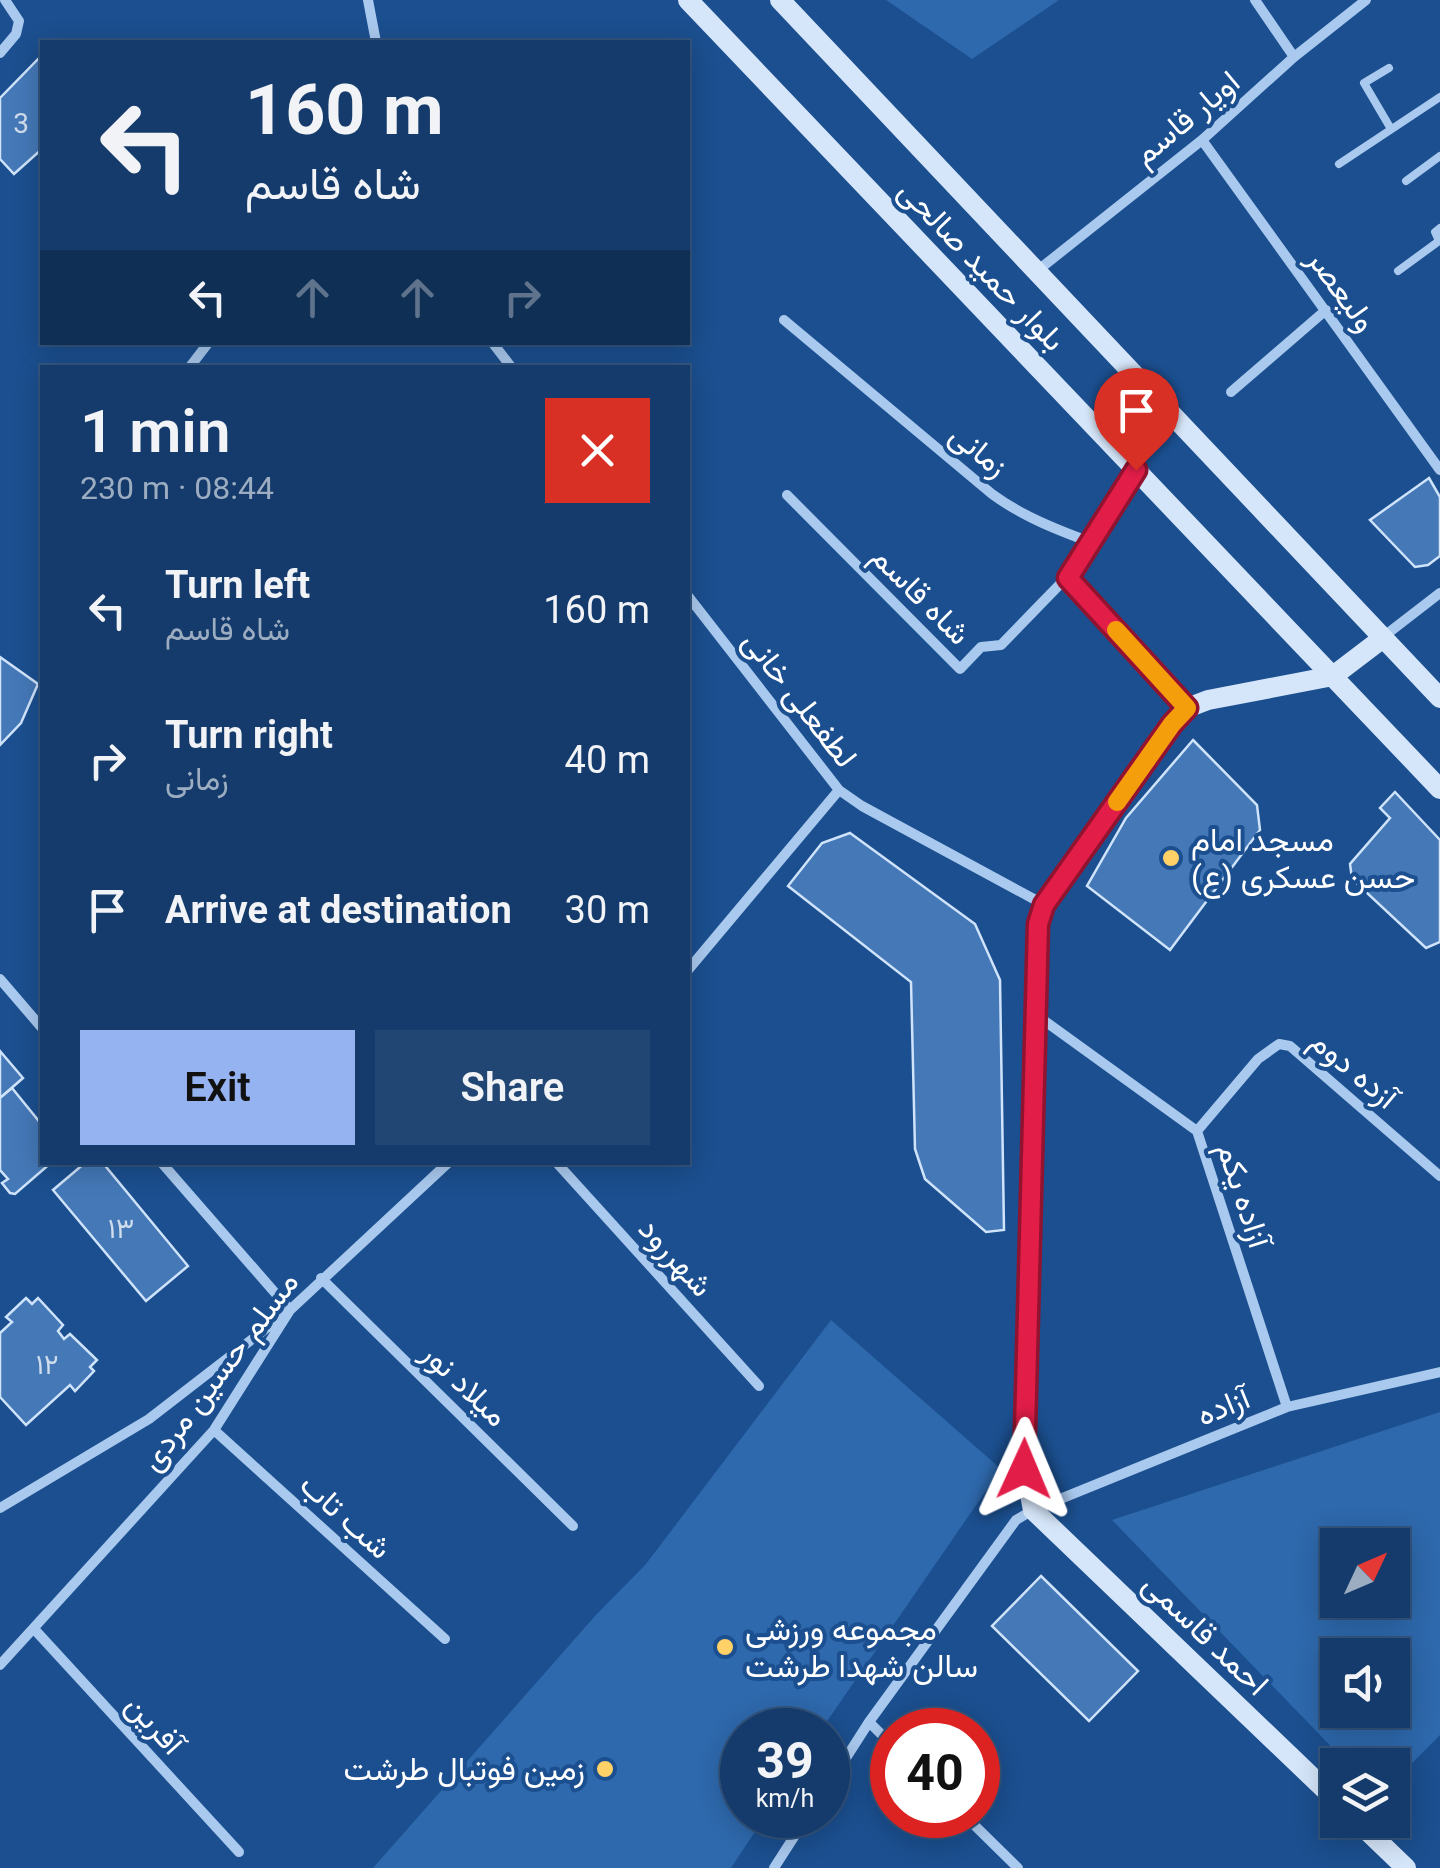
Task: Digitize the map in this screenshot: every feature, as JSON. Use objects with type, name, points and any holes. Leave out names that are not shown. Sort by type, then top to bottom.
[{"type":"main road","name":"بلوار حمید صالحی","points":[[688,0],[1440,788]]},
{"type":"main road","name":"بلوار حمید صالحی","points":[[780,0],[1440,698]]},
{"type":"main road","points":[[1032,1510],[1024,1469],[1034,1014],[1038,924],[1044,905],[1187,708],[1208,700],[1332,676],[1382,638]]},
{"type":"main road","name":"احمد قاسمی","points":[[1032,1510],[1320,1785]]},
{"type":"main road","points":[[1375,1838],[1406,1868]]},
{"type":"street","points":[[0,53],[16,34],[19,21],[6,0]]},
{"type":"street","points":[[368,0],[376,40]]},
{"type":"street","points":[[1254,0],[1294,56]]},
{"type":"street","name":"اویار قاسم","points":[[1037,271],[1202,140],[1294,56],[1366,0]]},
{"type":"street","name":"ولیعصر","points":[[1202,140],[1440,470]]},
{"type":"street","points":[[1230,392],[1326,310]]},
{"type":"street","name":"زمانی","points":[[784,320],[992,494],[1017,512],[1090,542]]},
{"type":"street","points":[[494,345],[510,365]]},
{"type":"street","points":[[1090,542],[1136,470]]},
{"type":"street","name":"شاه قاسم","points":[[787,495],[960,669],[981,647],[1001,645],[1068,578],[1090,542]]},
{"type":"street","points":[[1068,578],[1187,708]]},
{"type":"street","points":[[1382,638],[1440,594]]},
{"type":"street","name":"لطفعلی خانی","points":[[690,599],[839,790],[1044,905]]},
{"type":"street","points":[[690,968],[839,790]]},
{"type":"street","points":[[0,979],[40,1026]]},
{"type":"street","name":"آزاده یکم","points":[[1034,1014],[1197,1131],[1288,1407]]},
{"type":"street","name":"آزده دوم","points":[[1197,1131],[1258,1059],[1279,1044],[1290,1046],[1440,1176]]},
{"type":"street","points":[[0,1508],[149,1418],[290,1310],[163,1165]]},
{"type":"street","name":"مسلم حسین مردی","points":[[0,1665],[214,1430],[290,1310],[445,1165]]},
{"type":"street","name":"شهررود","points":[[559,1165],[759,1386]]},
{"type":"street","name":"میلاد نور","points":[[321,1278],[573,1526]]},
{"type":"street","name":"آزاده","points":[[1032,1510],[1288,1407],[1440,1372]]},
{"type":"street","name":"شب تاب","points":[[214,1430],[444,1639]]},
{"type":"street","points":[[850,1752],[1001,1537],[1032,1510]]},
{"type":"street","name":"آفرین","points":[[35,1630],[238,1852]]},
{"type":"street","points":[[774,1868],[793,1838]]},
{"type":"street","points":[[987,1838],[1018,1868]]},
{"type":"lane","points":[[1389,68],[1364,83],[1390,129]]},
{"type":"lane","points":[[1339,164],[1440,97]]},
{"type":"lane","points":[[1406,181],[1440,156]]},
{"type":"lane","points":[[1398,271],[1438,241],[1435,232],[1440,228]]},
{"type":"shaded area","points":[[886,0],[1059,0],[972,59]]},
{"type":"shaded area","name":"مجموعه ورزشی سالن شهدا طرشت","points":[[831,1320],[1001,1469],[836,1708],[720,1708],[720,1838],[751,1838],[731,1868],[373,1868],[595,1616],[646,1564]]},
{"type":"shaded area","points":[[1440,1412],[1440,1735],[1410,1765],[1410,1748],[1333,1748],[1112,1520]]},
{"type":"building","points":[[40,57],[40,151],[14,174],[0,159],[0,98]]},
{"type":"building","points":[[1429,478],[1440,497],[1440,556],[1428,565],[1415,567],[1370,520]]},
{"type":"building","points":[[0,657],[38,684],[21,723],[0,745]]},
{"type":"building","name":"مسجد امام حسن عسکری (ع)","points":[[1193,740],[1257,805],[1260,830],[1170,950],[1087,886],[1126,818]]},
{"type":"building","points":[[1395,792],[1440,840],[1440,942],[1426,948],[1352,879],[1350,864],[1390,818],[1380,808]]},
{"type":"building","points":[[850,833],[975,924],[1000,980],[1004,1230],[986,1232],[925,1179],[915,1149],[911,982],[788,886],[822,843]]},
{"type":"building","points":[[0,1051],[23,1078],[0,1098]]},
{"type":"building","points":[[12,1088],[40,1123],[40,1165],[49,1165],[15,1194],[2,1183],[8,1179],[0,1170],[0,1098]]},
{"type":"building","points":[[82,1165],[104,1165],[188,1266],[146,1301],[53,1190]]},
{"type":"building","points":[[26,1298],[32,1304],[38,1298],[63,1325],[58,1331],[64,1339],[70,1334],[97,1360],[90,1367],[94,1371],[75,1391],[70,1385],[26,1425],[0,1397],[0,1333],[12,1322],[6,1317]]},
{"type":"building","points":[[1041,1576],[1138,1671],[1089,1721],[992,1626]]},
{"type":"slow traffic","points":[[1116,630],[1187,708],[1117,802]]},
{"type":"place","name":"مسجد امام حسن عسکری (ع)","points":[[1171,858]]},
{"type":"place","name":"مجموعه ورزشی سالن شهدا طرشت","points":[[725,1647]]},
{"type":"place","name":"زمین فوتبال طرشت","points":[[605,1769]]},
{"type":"route","points":[[1024,1469],[1038,924],[1044,905],[1187,708],[1068,578],[1136,470]]}]
